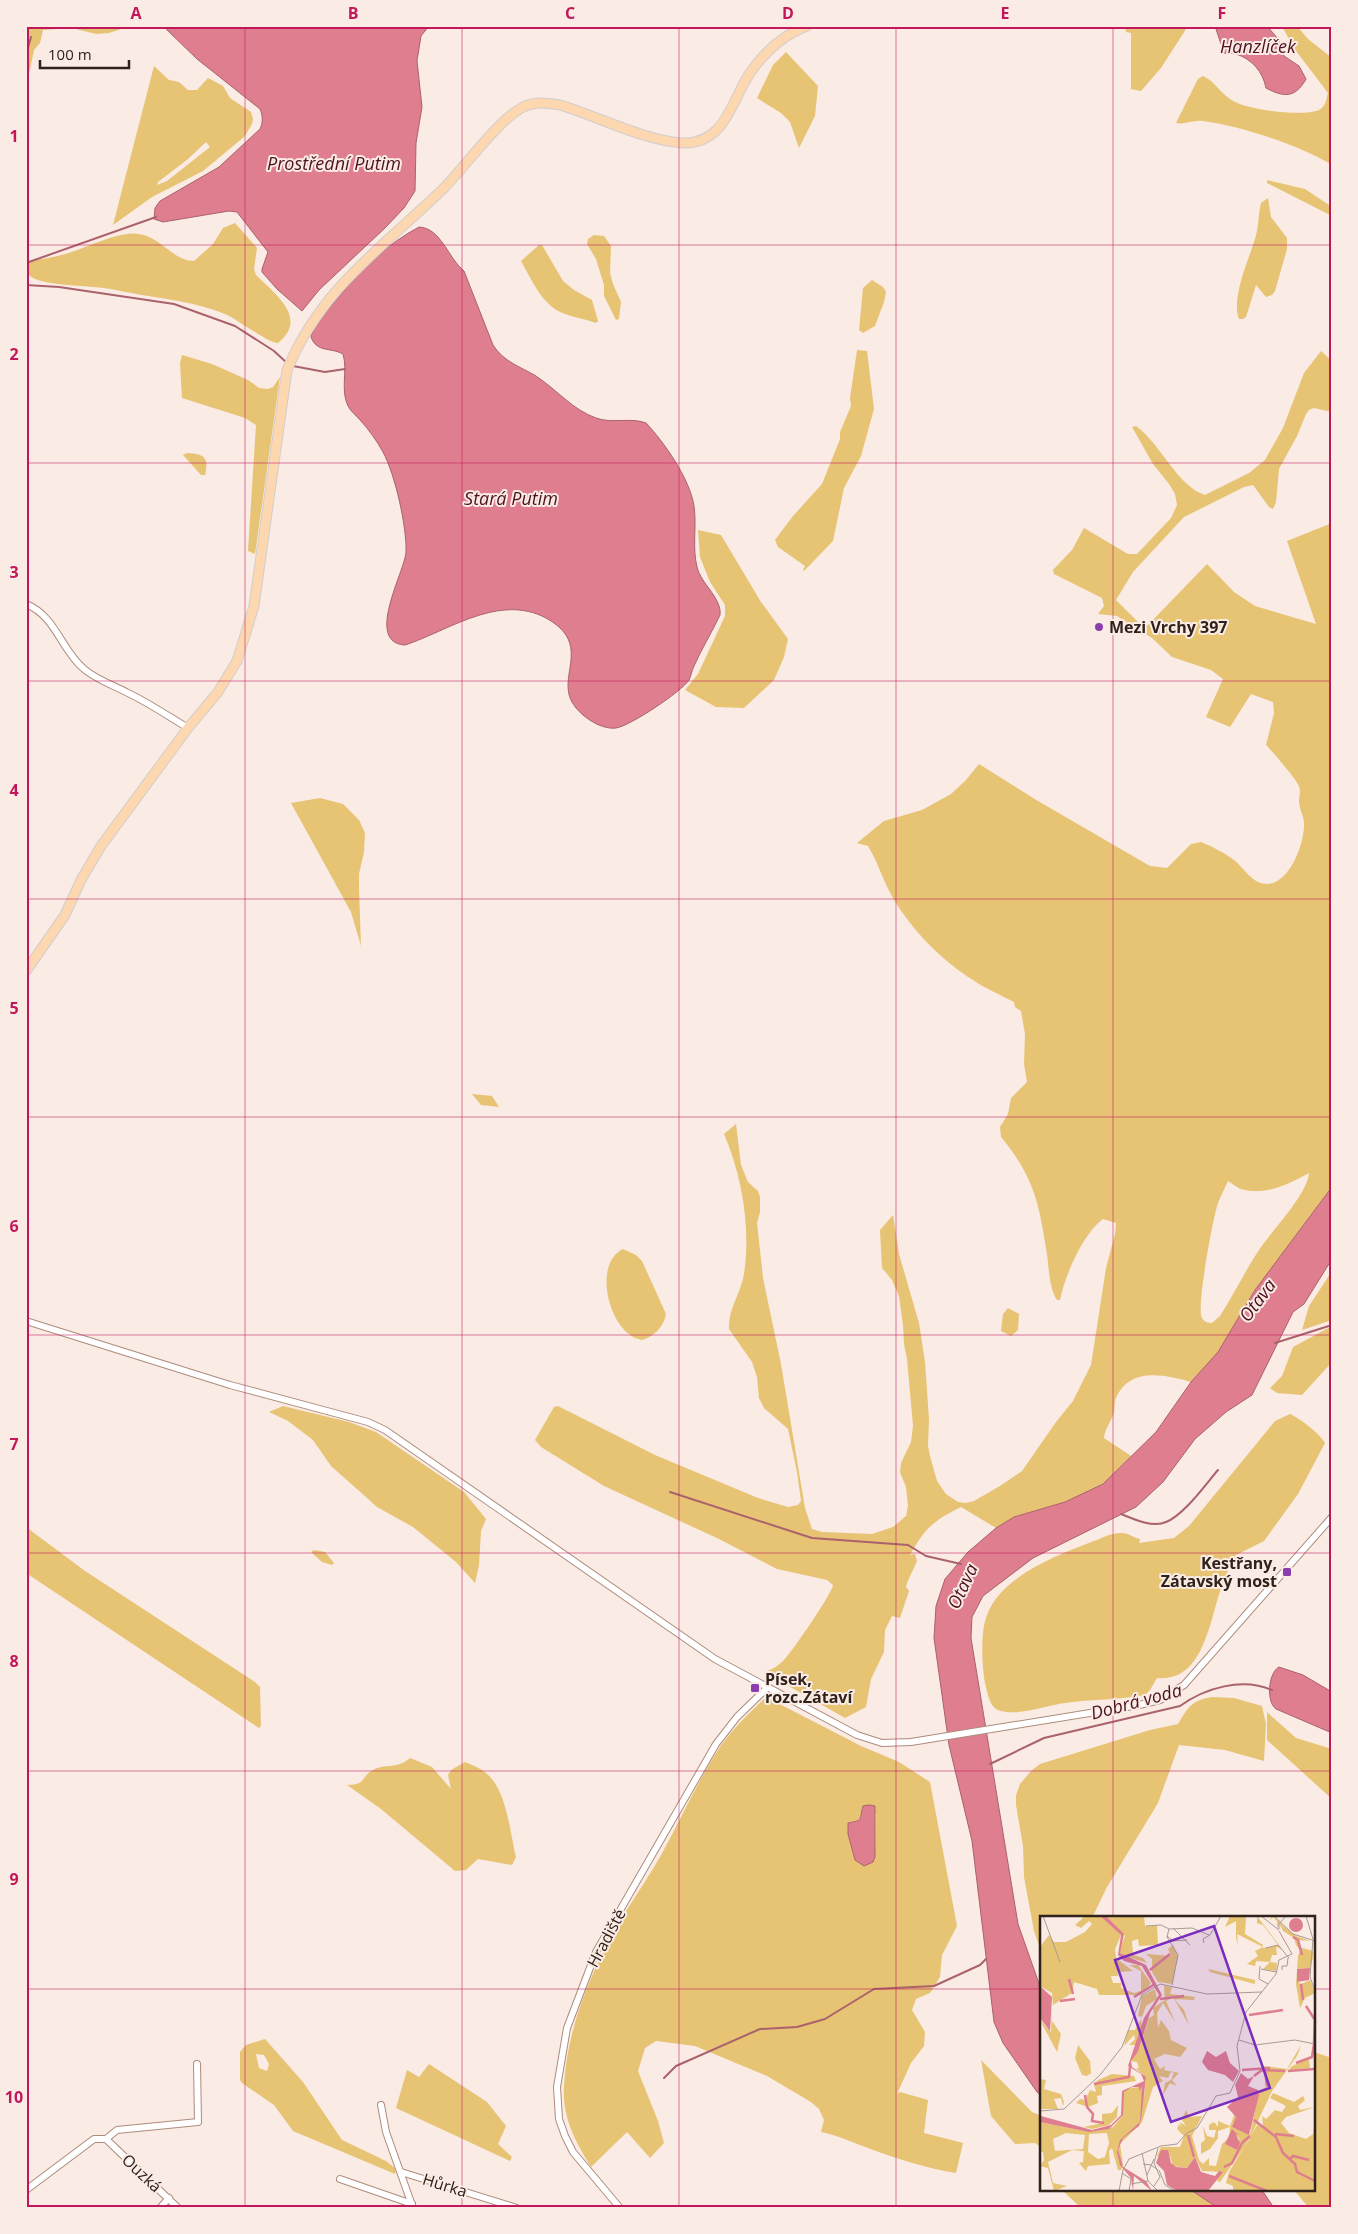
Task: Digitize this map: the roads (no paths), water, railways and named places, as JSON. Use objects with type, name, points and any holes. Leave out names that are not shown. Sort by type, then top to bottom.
[{"type":"main road","points":[[26,971],[65,915],[81,880],[101,846],[188,728],[224,683],[243,644],[254,606],[287,370],[302,337],[331,296],[383,242],[443,189],[510,116],[525,106],[546,103],[560,105],[638,132],[681,143],[703,139],[723,123],[732,110],[748,76],[769,51],[795,31],[807,26]]},
{"type":"street","points":[[26,604],[44,615],[71,655],[98,680],[147,702],[188,728]]},
{"type":"street","points":[[26,1321],[230,1384],[368,1422],[386,1430],[715,1659],[767,1688],[874,1742],[898,1744],[1154,1702],[1179,1690],[1332,1517]]},
{"type":"street","name":"Hradiště","points":[[620,2208],[573,2152],[565,2136],[560,2119],[557,2087],[567,2028],[596,1952],[716,1744],[737,1717],[767,1688]]},
{"type":"street","points":[[26,2190],[94,2139],[106,2139],[117,2130],[198,2122],[197,2064]]},
{"type":"street","points":[[381,2105],[386,2132],[402,2172],[412,2206]]},
{"type":"street","name":"Ouzká","points":[[106,2139],[178,2208]]},
{"type":"street","name":"Hůrka","points":[[402,2172],[517,2208]]},
{"type":"street","points":[[340,2179],[412,2206]]},
{"type":"street","points":[[160,2208],[169,2198]]},
{"type":"water","name":"Prostřední Putim","points":[[163,26],[429,26],[421,36],[417,61],[422,107],[416,143],[415,191],[404,208],[319,290],[302,311],[277,289],[262,272],[268,252],[237,212],[229,211],[163,222],[154,219],[155,208],[160,201],[219,167],[260,129],[262,124],[260,109],[197,59]]},
{"type":"water","name":"Hanzlíček","points":[[1215,26],[1267,26],[1279,40],[1284,56],[1299,66],[1306,79],[1298,90],[1293,93],[1283,94],[1266,88],[1265,82],[1252,63],[1242,56],[1224,53]]},
{"type":"water","name":"Stará Putim","points":[[419,227],[433,232],[464,271],[493,345],[502,356],[544,381],[572,405],[596,418],[646,423],[668,450],[682,473],[692,495],[697,567],[718,603],[720,615],[697,659],[689,680],[666,700],[623,726],[616,728],[603,727],[591,721],[575,707],[569,692],[568,681],[571,649],[568,638],[560,628],[546,618],[528,611],[492,612],[474,617],[405,645],[393,641],[388,632],[387,620],[390,605],[406,552],[405,529],[396,487],[381,448],[348,406],[344,387],[345,367],[343,354],[320,348],[311,337],[329,308],[371,262],[392,244]]},
{"type":"water","name":"Otava","points":[[1332,1187],[1332,1259],[1304,1304],[1293,1312],[1252,1395],[1226,1412],[1195,1439],[1163,1482],[1136,1507],[1033,1558],[983,1596],[972,1617],[971,1638],[1018,1924],[1040,1986],[1040,2094],[1003,2043],[994,2022],[972,1841],[949,1745],[934,1638],[936,1606],[945,1579],[968,1552],[996,1528],[1014,1517],[1065,1502],[1103,1484],[1156,1432],[1191,1382],[1218,1352],[1255,1290]]},
{"type":"water","points":[[1279,1667],[1303,1675],[1332,1692],[1332,1733],[1276,1709],[1271,1700],[1270,1688],[1272,1675]]},
{"type":"water","points":[[863,1806],[875,1806],[875,1857],[873,1862],[864,1866],[855,1860],[848,1834],[848,1823],[859,1820]]},
{"type":"water","points":[[1194,2192],[1263,2192],[1274,2208],[1218,2208]]},
{"type":"waterway","points":[[26,55],[31,37]]},
{"type":"waterway","points":[[26,263],[156,217]]},
{"type":"waterway","points":[[26,285],[59,287],[174,304],[235,326],[274,351],[287,363]]},
{"type":"waterway","points":[[293,366],[325,372],[345,369]]},
{"type":"waterway","points":[[1275,1343],[1332,1325]]},
{"type":"waterway","points":[[1121,1514],[1149,1523],[1161,1524],[1166,1522],[1180,1513],[1218,1470]]},
{"type":"waterway","name":"Otava","points":[[670,1492],[812,1538],[908,1545],[926,1556],[961,1564]]},
{"type":"waterway","name":"Dobrá voda","points":[[990,1764],[1044,1738],[1180,1706],[1201,1694],[1224,1686],[1248,1684],[1272,1690]]},
{"type":"waterway","points":[[664,2078],[676,2066],[760,2029],[797,2027],[825,2019],[874,1989],[934,1986],[980,1965],[986,1959]]},
{"type":"place","name":"Mezi Vrchy 397","points":[[1099,627]]},
{"type":"place","name":"Kestřany, Zátavský most","points":[[1287,1572]]},
{"type":"place","name":"Písek, rozc.Zátaví","points":[[755,1688]]}]
